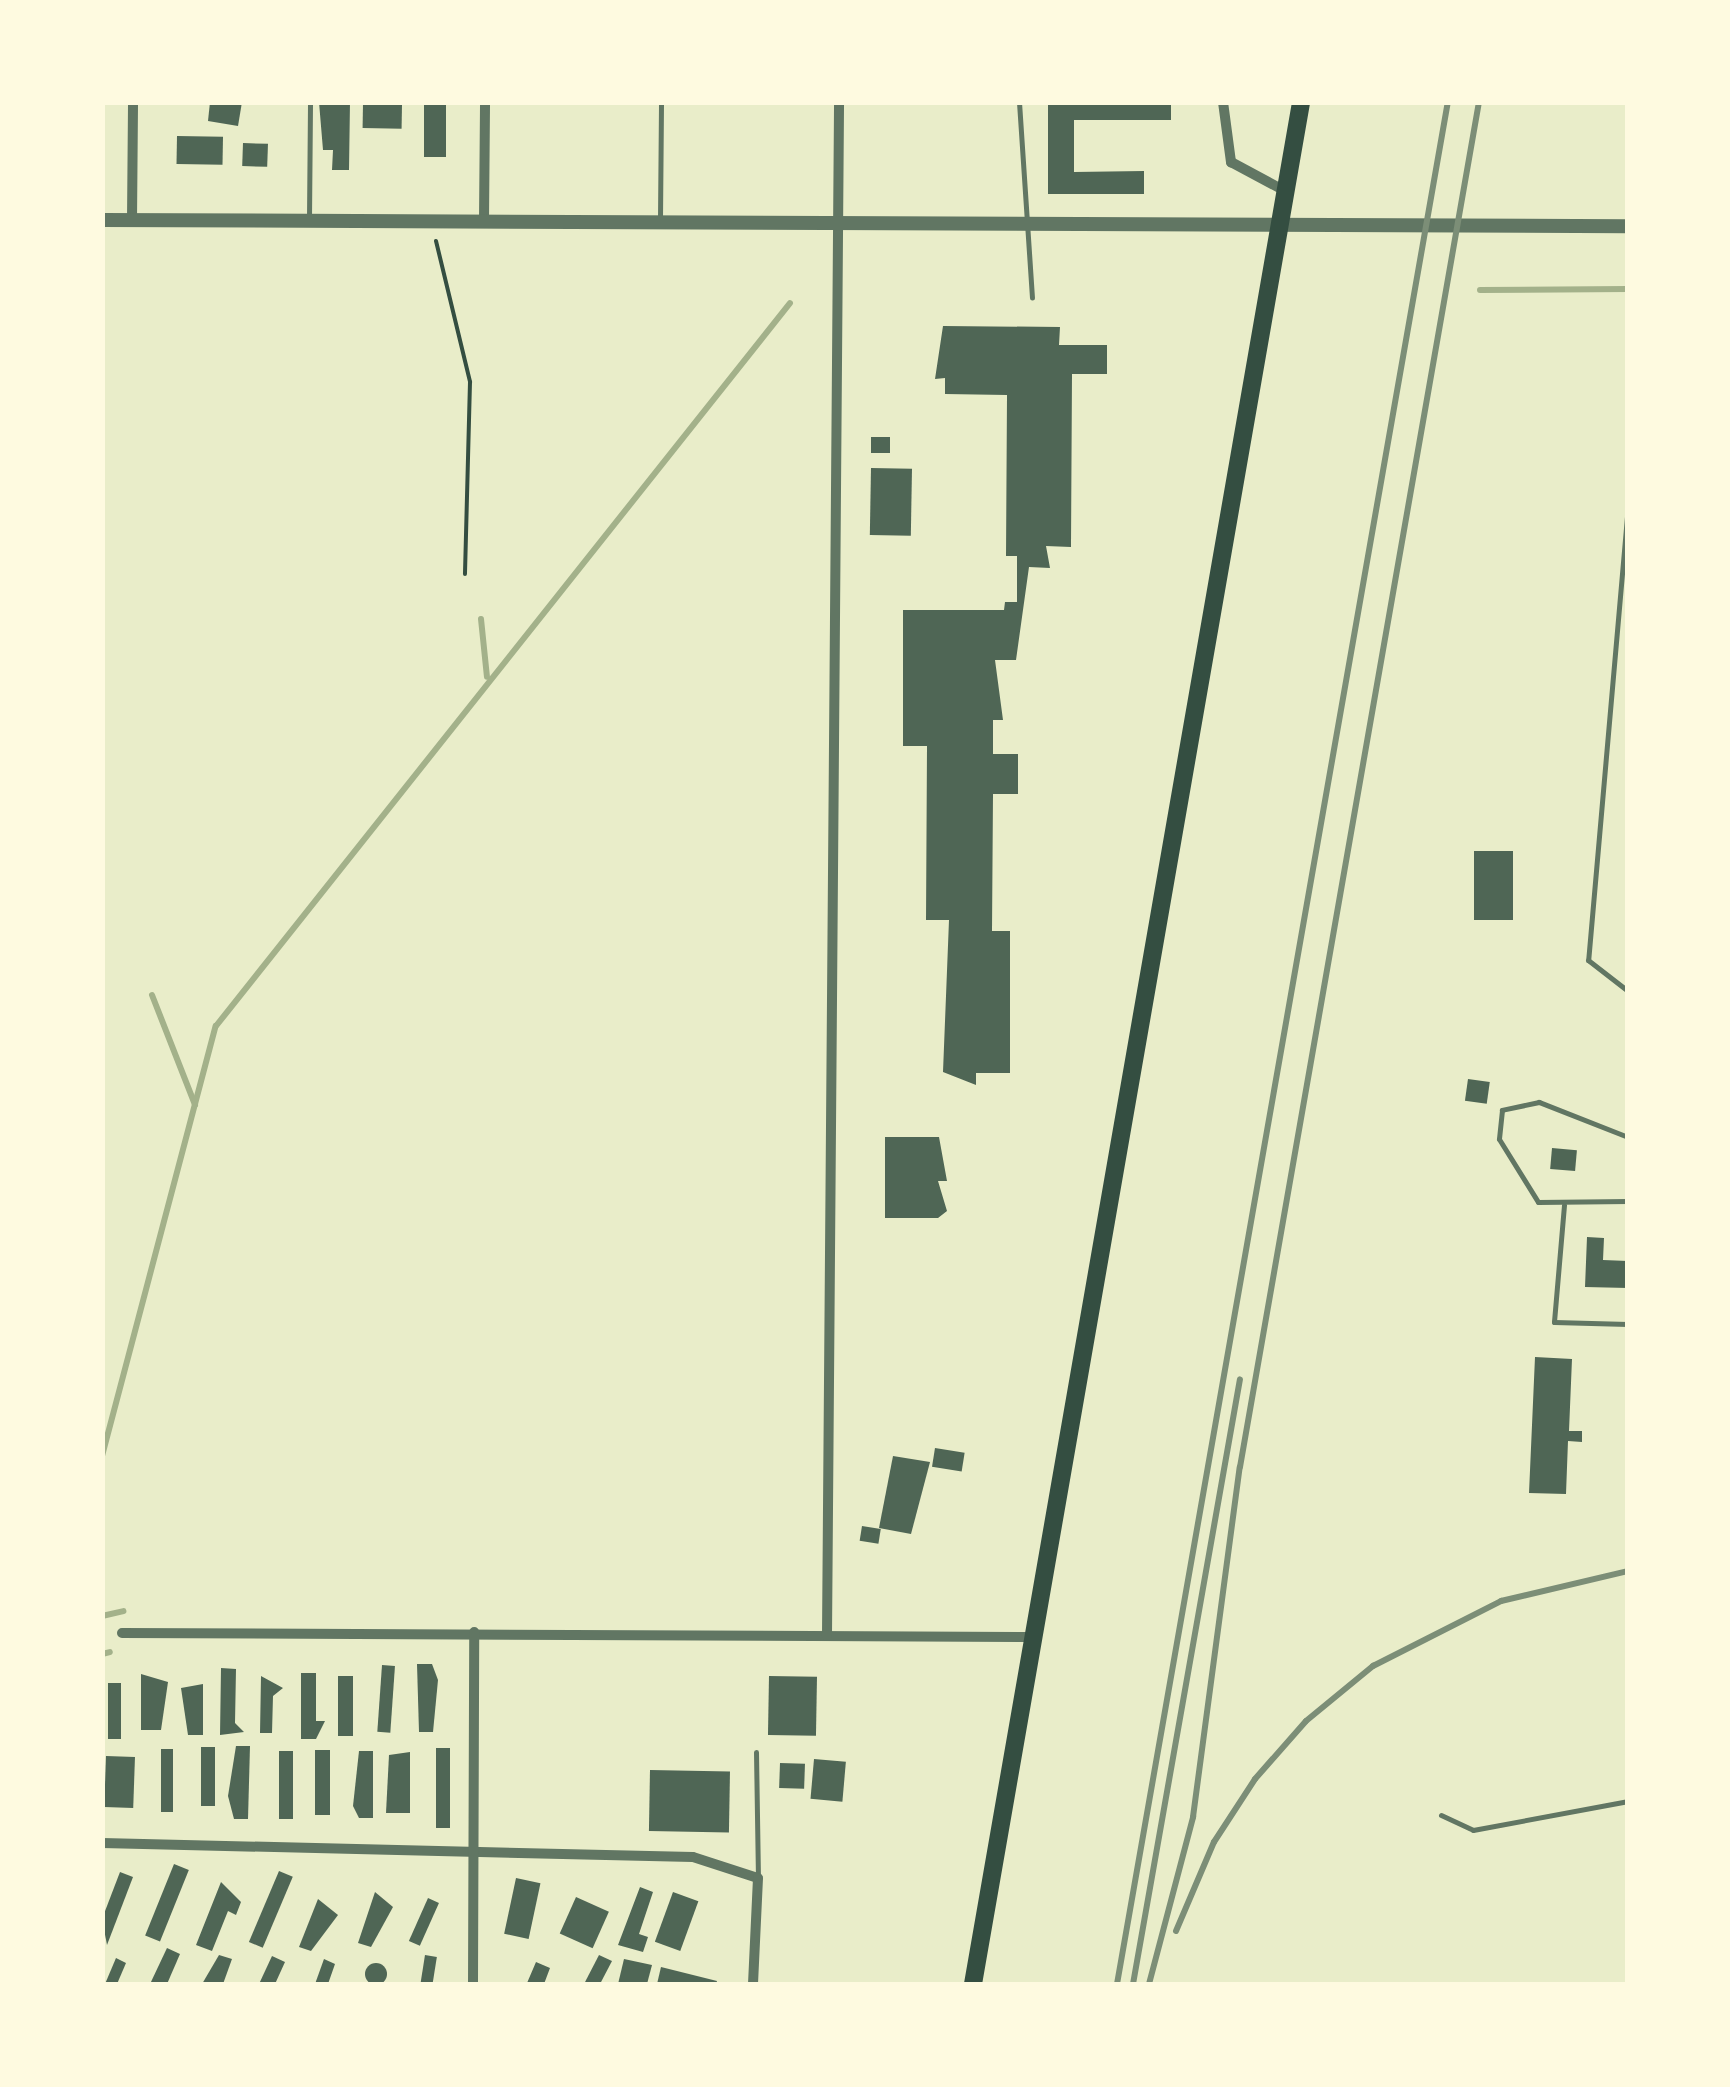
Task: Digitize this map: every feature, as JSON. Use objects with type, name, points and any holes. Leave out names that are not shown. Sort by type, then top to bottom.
[{"type":"main road","points":[[973,1984],[1301,102]]},
{"type":"street","points":[[132,220],[133,102]]},
{"type":"street","points":[[484,221],[485,102]]},
{"type":"street","points":[[827,1636],[839,102]]},
{"type":"street","points":[[1223,102],[1231,162],[1285,191]]},
{"type":"street","points":[[102,220],[1628,226]]},
{"type":"street","points":[[473,1984],[474,1632]]},
{"type":"street","points":[[122,1633],[1033,1637]]},
{"type":"street","points":[[102,1843],[694,1856],[758,1878],[753,1984]]},
{"type":"lane","points":[[309,220],[310,102]]},
{"type":"lane","points":[[660,222],[661,102]]},
{"type":"lane","points":[[1018,102],[1032,298]]},
{"type":"lane","points":[[1628,505],[1588,960],[1628,991]]},
{"type":"lane","points":[[1628,1138],[1539,1102],[1502,1110],[1500,1138],[1518,1182],[1538,1202],[1564,1205],[1628,1201]]},
{"type":"lane","points":[[1564,1205],[1554,1322],[1628,1324]]},
{"type":"lane","points":[[756,1752],[758,1878]]},
{"type":"lane","points":[[1441,1815],[1473,1830],[1628,1801]]},
{"type":"path","points":[[435,221],[443,298],[470,382],[465,574]]},
{"type":"building","points":[[210,102],[242,102],[238,126],[208,121]]},
{"type":"building","points":[[319,102],[350,102],[349,170],[332,170],[333,150],[323,150]]},
{"type":"building","points":[[1048,102],[1171,102],[1171,120],[1074,120],[1074,172],[1144,171],[1144,194],[1048,194]]},
{"type":"building","points":[[363,104],[402,105],[402,129],[363,128]]},
{"type":"building","points":[[424,104],[446,104],[446,157],[424,157]]},
{"type":"building","points":[[177,136],[223,137],[223,165],[177,164]]},
{"type":"building","points":[[243,143],[268,144],[267,167],[242,166]]},
{"type":"building","points":[[943,326],[1060,327],[1059,345],[1107,345],[1107,374],[1072,374],[1071,547],[1046,546],[1050,568],[1029,567],[1016,660],[995,660],[1003,720],[993,720],[993,754],[1018,754],[1018,794],[993,794],[992,931],[1010,931],[1010,1073],[976,1073],[976,1085],[943,1072],[949,920],[926,920],[927,746],[903,746],[903,610],[1004,610],[1005,602],[1017,602],[1017,556],[1006,556],[1007,395],[945,394],[945,378],[935,379]]},
{"type":"building","points":[[871,437],[890,437],[890,453],[871,453]]},
{"type":"building","points":[[871,468],[912,469],[911,536],[870,535]]},
{"type":"building","points":[[1474,851],[1513,851],[1513,920],[1474,920]]},
{"type":"building","points":[[1468,1079],[1490,1082],[1487,1104],[1465,1101]]},
{"type":"building","points":[[885,1137],[939,1137],[947,1181],[938,1181],[947,1211],[938,1218],[885,1218]]},
{"type":"building","points":[[1552,1148],[1577,1150],[1575,1171],[1550,1169]]},
{"type":"building","points":[[1587,1237],[1604,1238],[1603,1260],[1628,1261],[1628,1288],[1585,1287]]},
{"type":"building","points":[[1535,1357],[1572,1359],[1569,1431],[1582,1431],[1582,1442],[1568,1441],[1566,1494],[1529,1493]]},
{"type":"building","points":[[935,1448],[965,1453],[962,1471],[932,1467]]},
{"type":"building","points":[[893,1456],[930,1462],[911,1534],[879,1528]]},
{"type":"building","points":[[862,1526],[881,1529],[878,1544],[860,1541]]},
{"type":"building","points":[[417,1664],[432,1664],[438,1680],[433,1732],[419,1732]]},
{"type":"building","points":[[382,1665],[395,1666],[390,1733],[377,1732]]},
{"type":"building","points":[[221,1668],[236,1669],[235,1723],[244,1732],[220,1735]]},
{"type":"building","points":[[301,1673],[316,1673],[316,1721],[325,1721],[316,1739],[301,1739]]},
{"type":"building","points":[[141,1674],[168,1682],[161,1730],[141,1730]]},
{"type":"building","points":[[261,1676],[283,1688],[273,1696],[272,1733],[260,1733]]},
{"type":"building","points":[[338,1676],[353,1676],[353,1736],[338,1736]]},
{"type":"building","points":[[769,1676],[817,1677],[816,1736],[768,1735]]},
{"type":"building","points":[[108,1683],[121,1683],[121,1739],[108,1739]]},
{"type":"building","points":[[203,1684],[203,1735],[188,1735],[181,1688]]},
{"type":"building","points":[[236,1746],[250,1746],[248,1819],[234,1819],[228,1796]]},
{"type":"building","points":[[201,1747],[215,1747],[215,1806],[201,1806]]},
{"type":"building","points":[[436,1748],[450,1748],[450,1828],[436,1828]]},
{"type":"building","points":[[161,1749],[173,1749],[173,1812],[161,1812]]},
{"type":"building","points":[[315,1750],[330,1750],[330,1815],[315,1815]]},
{"type":"building","points":[[279,1751],[293,1751],[293,1819],[279,1819]]},
{"type":"building","points":[[359,1751],[373,1751],[373,1818],[359,1818],[353,1806]]},
{"type":"building","points":[[410,1752],[410,1813],[386,1813],[389,1755]]},
{"type":"building","points":[[106,1756],[135,1757],[133,1808],[104,1807]]},
{"type":"building","points":[[814,1759],[846,1762],[842,1802],[811,1799]]},
{"type":"building","points":[[780,1763],[805,1764],[804,1789],[779,1788]]},
{"type":"building","points":[[650,1770],[730,1771],[729,1832],[649,1831]]},
{"type":"building","points":[[174,1864],[189,1870],[160,1941],[145,1935]]},
{"type":"building","points":[[279,1871],[293,1877],[263,1948],[249,1942]]},
{"type":"building","points":[[120,1872],[133,1877],[107,1945],[102,1919]]},
{"type":"building","points":[[516,1878],[540,1883],[529,1939],[504,1934]]},
{"type":"building","points":[[221,1882],[241,1902],[236,1915],[228,1911],[212,1951],[196,1945]]},
{"type":"building","points":[[640,1887],[653,1892],[639,1934],[648,1937],[643,1952],[618,1945]]},
{"type":"building","points":[[375,1892],[393,1907],[371,1947],[358,1943]]},
{"type":"building","points":[[673,1892],[698,1901],[680,1951],[655,1942]]},
{"type":"building","points":[[576,1897],[609,1912],[593,1948],[560,1934]]},
{"type":"building","points":[[428,1898],[439,1903],[420,1946],[409,1941]]},
{"type":"building","points":[[318,1899],[338,1915],[311,1951],[299,1947]]},
{"type":"building","points":[[167,1948],[180,1954],[167,1984],[150,1984]]},
{"type":"building","points":[[219,1955],[232,1959],[223,1984],[202,1984]]},
{"type":"building","points":[[425,1955],[437,1957],[433,1984],[420,1984]]},
{"type":"building","points":[[599,1955],[612,1961],[600,1984],[584,1984]]},
{"type":"building","points":[[272,1956],[285,1962],[275,1984],[259,1984]]},
{"type":"building","points":[[116,1958],[126,1963],[117,1984],[105,1984]]},
{"type":"building","points":[[324,1959],[335,1964],[328,1984],[315,1984]]},
{"type":"building","points":[[624,1959],[652,1965],[647,1984],[618,1984]]},
{"type":"building","points":[[536,1962],[550,1968],[544,1984],[517,1984],[527,1983]]},
{"type":"building","points":[[376,1963],[384,1966],[384,1982],[376,1985],[368,1982],[365,1974],[368,1966]]},
{"type":"building","points":[[661,1967],[717,1981],[657,1984]]},
{"type":"waterway","points":[[1480,290],[1628,289]]},
{"type":"waterway","points":[[102,1456],[216,1026],[790,303]]},
{"type":"waterway","points":[[481,619],[487,677]]},
{"type":"waterway","points":[[152,995],[195,1105]]},
{"type":"waterway","points":[[102,1616],[123,1611]]},
{"type":"waterway","points":[[102,1654],[110,1652]]},
{"type":"railway","points":[[1117,1984],[1448,102]]},
{"type":"railway","points":[[1149,1984],[1193,1817],[1240,1467],[1479,102]]},
{"type":"railway","points":[[1133,1984],[1240,1379]]},
{"type":"railway","points":[[1176,1931],[1214,1842],[1255,1779],[1306,1721],[1373,1666],[1501,1601],[1628,1571]]}]
